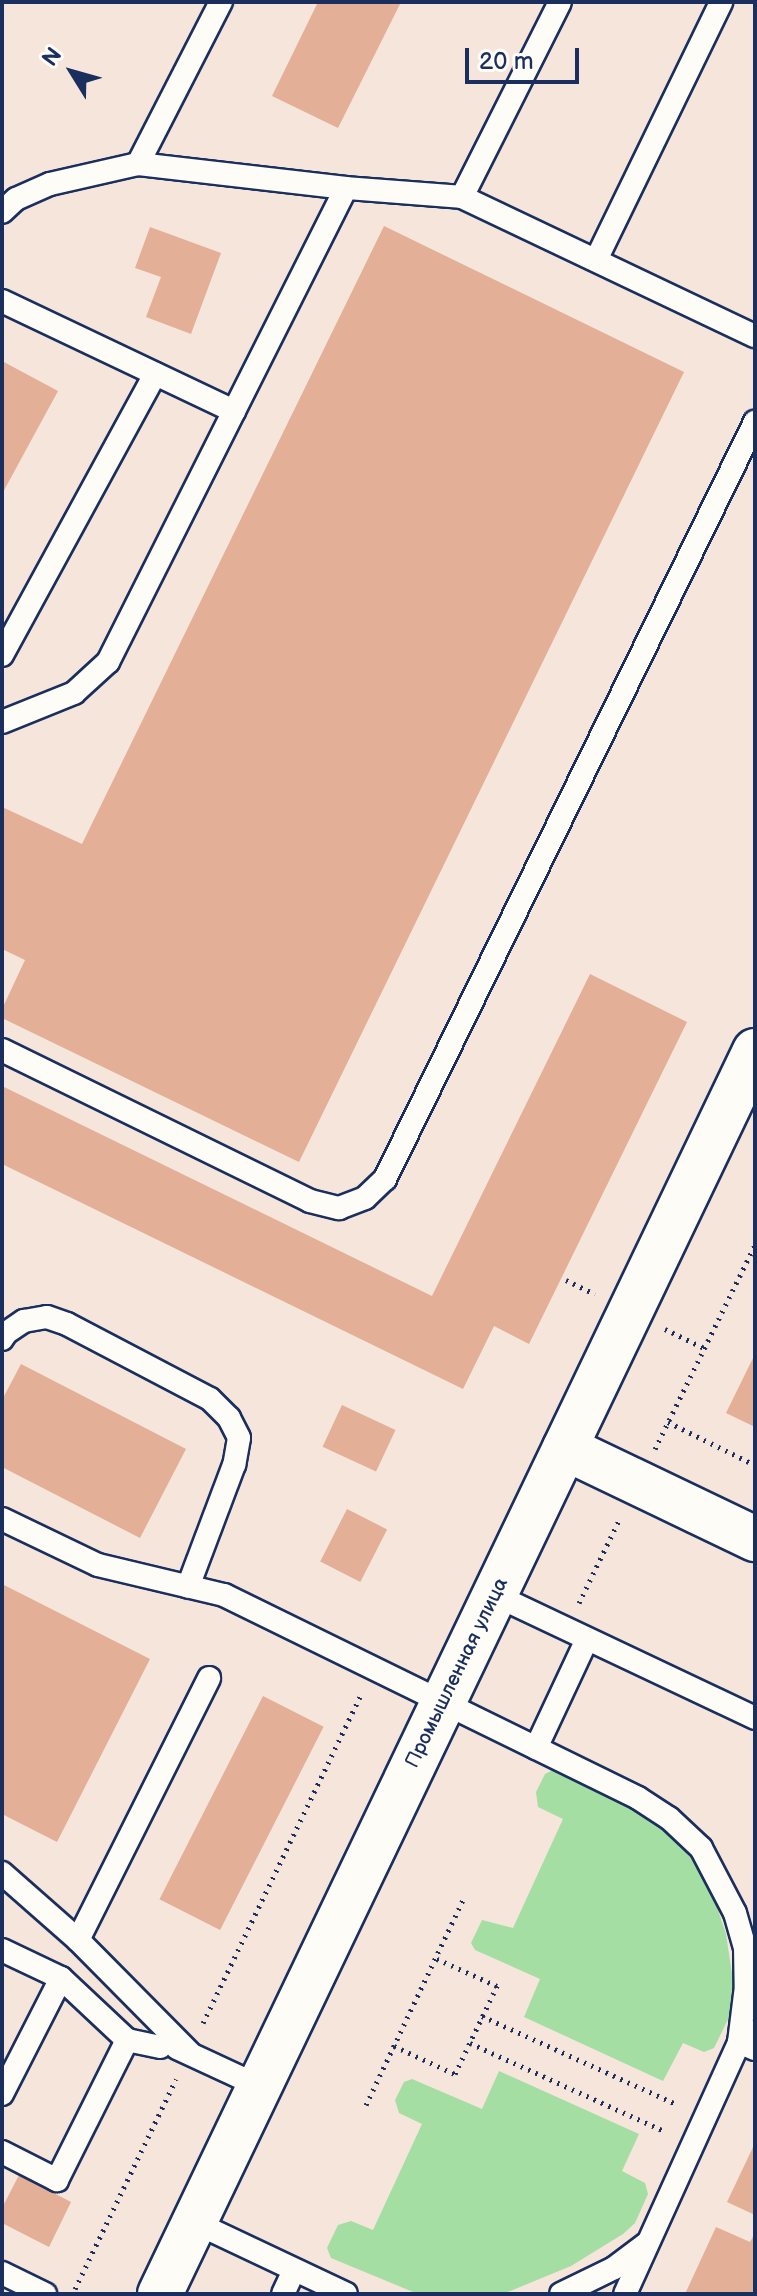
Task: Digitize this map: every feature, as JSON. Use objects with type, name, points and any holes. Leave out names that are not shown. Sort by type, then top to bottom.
[{"type":"main road","name":"Промышленная улица","points":[[166,2292],[194,2222],[755,1051]]},
{"type":"main road","points":[[565,1448],[755,1539]]},
{"type":"lane","points":[[138,164],[221,2]]},
{"type":"lane","points":[[462,197],[560,2]]},
{"type":"lane","points":[[596,260],[721,2]]},
{"type":"lane","points":[[2,212],[16,199],[50,184],[138,164],[346,188],[462,197],[755,336]]},
{"type":"lane","points":[[2,722],[74,693],[108,662],[346,188]]},
{"type":"lane","points":[[2,301],[234,411]]},
{"type":"lane","points":[[2,655],[155,374]]},
{"type":"lane","points":[[2,1050],[310,1201],[339,1208],[365,1198],[385,1179],[755,422]]},
{"type":"lane","points":[[2,1339],[24,1321],[47,1317],[67,1324],[210,1399],[229,1418],[239,1438],[234,1465],[188,1587]]},
{"type":"lane","points":[[2,1519],[98,1565],[224,1595],[638,1798],[669,1818],[701,1848],[735,1913],[745,1947],[747,2046]]},
{"type":"lane","points":[[495,1595],[755,1718]]},
{"type":"lane","points":[[536,1748],[587,1639]]},
{"type":"lane","points":[[78,1940],[209,1678]]},
{"type":"lane","points":[[2,1873],[78,1940],[189,2052]]},
{"type":"lane","points":[[2,1950],[61,1978],[127,2040],[189,2052],[259,2086]]},
{"type":"lane","points":[[2,2094],[61,1978]]},
{"type":"lane","points":[[625,2294],[704,2118],[747,2046],[755,2006]]},
{"type":"lane","points":[[2,2152],[57,2180],[127,2040]]},
{"type":"lane","points":[[112,2069],[137,2052],[160,2047]]},
{"type":"lane","points":[[194,2222],[346,2294]]},
{"type":"lane","points":[[561,2294],[614,2268],[648,2242]]},
{"type":"lane","points":[[283,2294],[294,2270]]},
{"type":"lane","points":[[2,2273],[45,2294]]},
{"type":"path","points":[[566,1629],[755,1245]]},
{"type":"path","points":[[668,1422],[755,1465]]},
{"type":"path","points":[[73,2294],[374,1668]]},
{"type":"path","points":[[366,2105],[464,1898]]},
{"type":"path","points":[[394,2046],[455,2074],[497,1986],[435,1958]]},
{"type":"path","points":[[482,2016],[704,2118]]},
{"type":"path","points":[[470,2043],[692,2144]]},
{"type":"green space","points":[[553,1770],[633,1807],[668,1830],[702,1872],[714,1898],[726,1934],[735,1994],[733,2009],[714,2048],[704,2052],[683,2043],[663,2081],[524,2017],[540,1979],[475,1950],[471,1943],[482,1920],[513,1928],[563,1819],[538,1807],[536,1792],[545,1774]]},
{"type":"green space","points":[[499,2071],[639,2134],[622,2171],[645,2183],[648,2194],[635,2223],[623,2234],[571,2266],[503,2294],[418,2294],[331,2258],[327,2248],[338,2225],[351,2221],[373,2230],[422,2124],[399,2113],[395,2100],[404,2082],[412,2079],[482,2109]]},
{"type":"building","points":[[318,2],[401,2],[338,128],[272,96]]},
{"type":"building","points":[[384,226],[684,372],[299,1162],[2,1018],[2,1009],[25,960],[2,949],[2,807],[82,844]]},
{"type":"building","points":[[150,227],[221,253],[191,334],[146,317],[161,277],[135,268]]},
{"type":"building","points":[[2,361],[58,391],[2,494]]},
{"type":"building","points":[[590,974],[687,1022],[529,1344],[494,1326],[463,1389],[2,1164],[2,1086],[432,1296]]},
{"type":"building","points":[[755,1354],[755,1427],[726,1413]]},
{"type":"building","points":[[21,1364],[186,1449],[140,1538],[2,1467],[2,1400]]},
{"type":"building","points":[[342,1405],[395,1430],[376,1472],[323,1447]]},
{"type":"building","points":[[347,1509],[387,1529],[360,1582],[320,1562]]},
{"type":"building","points":[[2,1584],[150,1659],[57,1842],[2,1814]]},
{"type":"building","points":[[263,1696],[324,1727],[220,1930],[159,1899]]},
{"type":"building","points":[[755,2143],[755,2215],[727,2202]]},
{"type":"building","points":[[19,2175],[71,2202],[49,2247],[2,2223],[2,2208]]},
{"type":"building","points":[[716,2227],[750,2242],[755,2233],[755,2294],[685,2294]]}]
